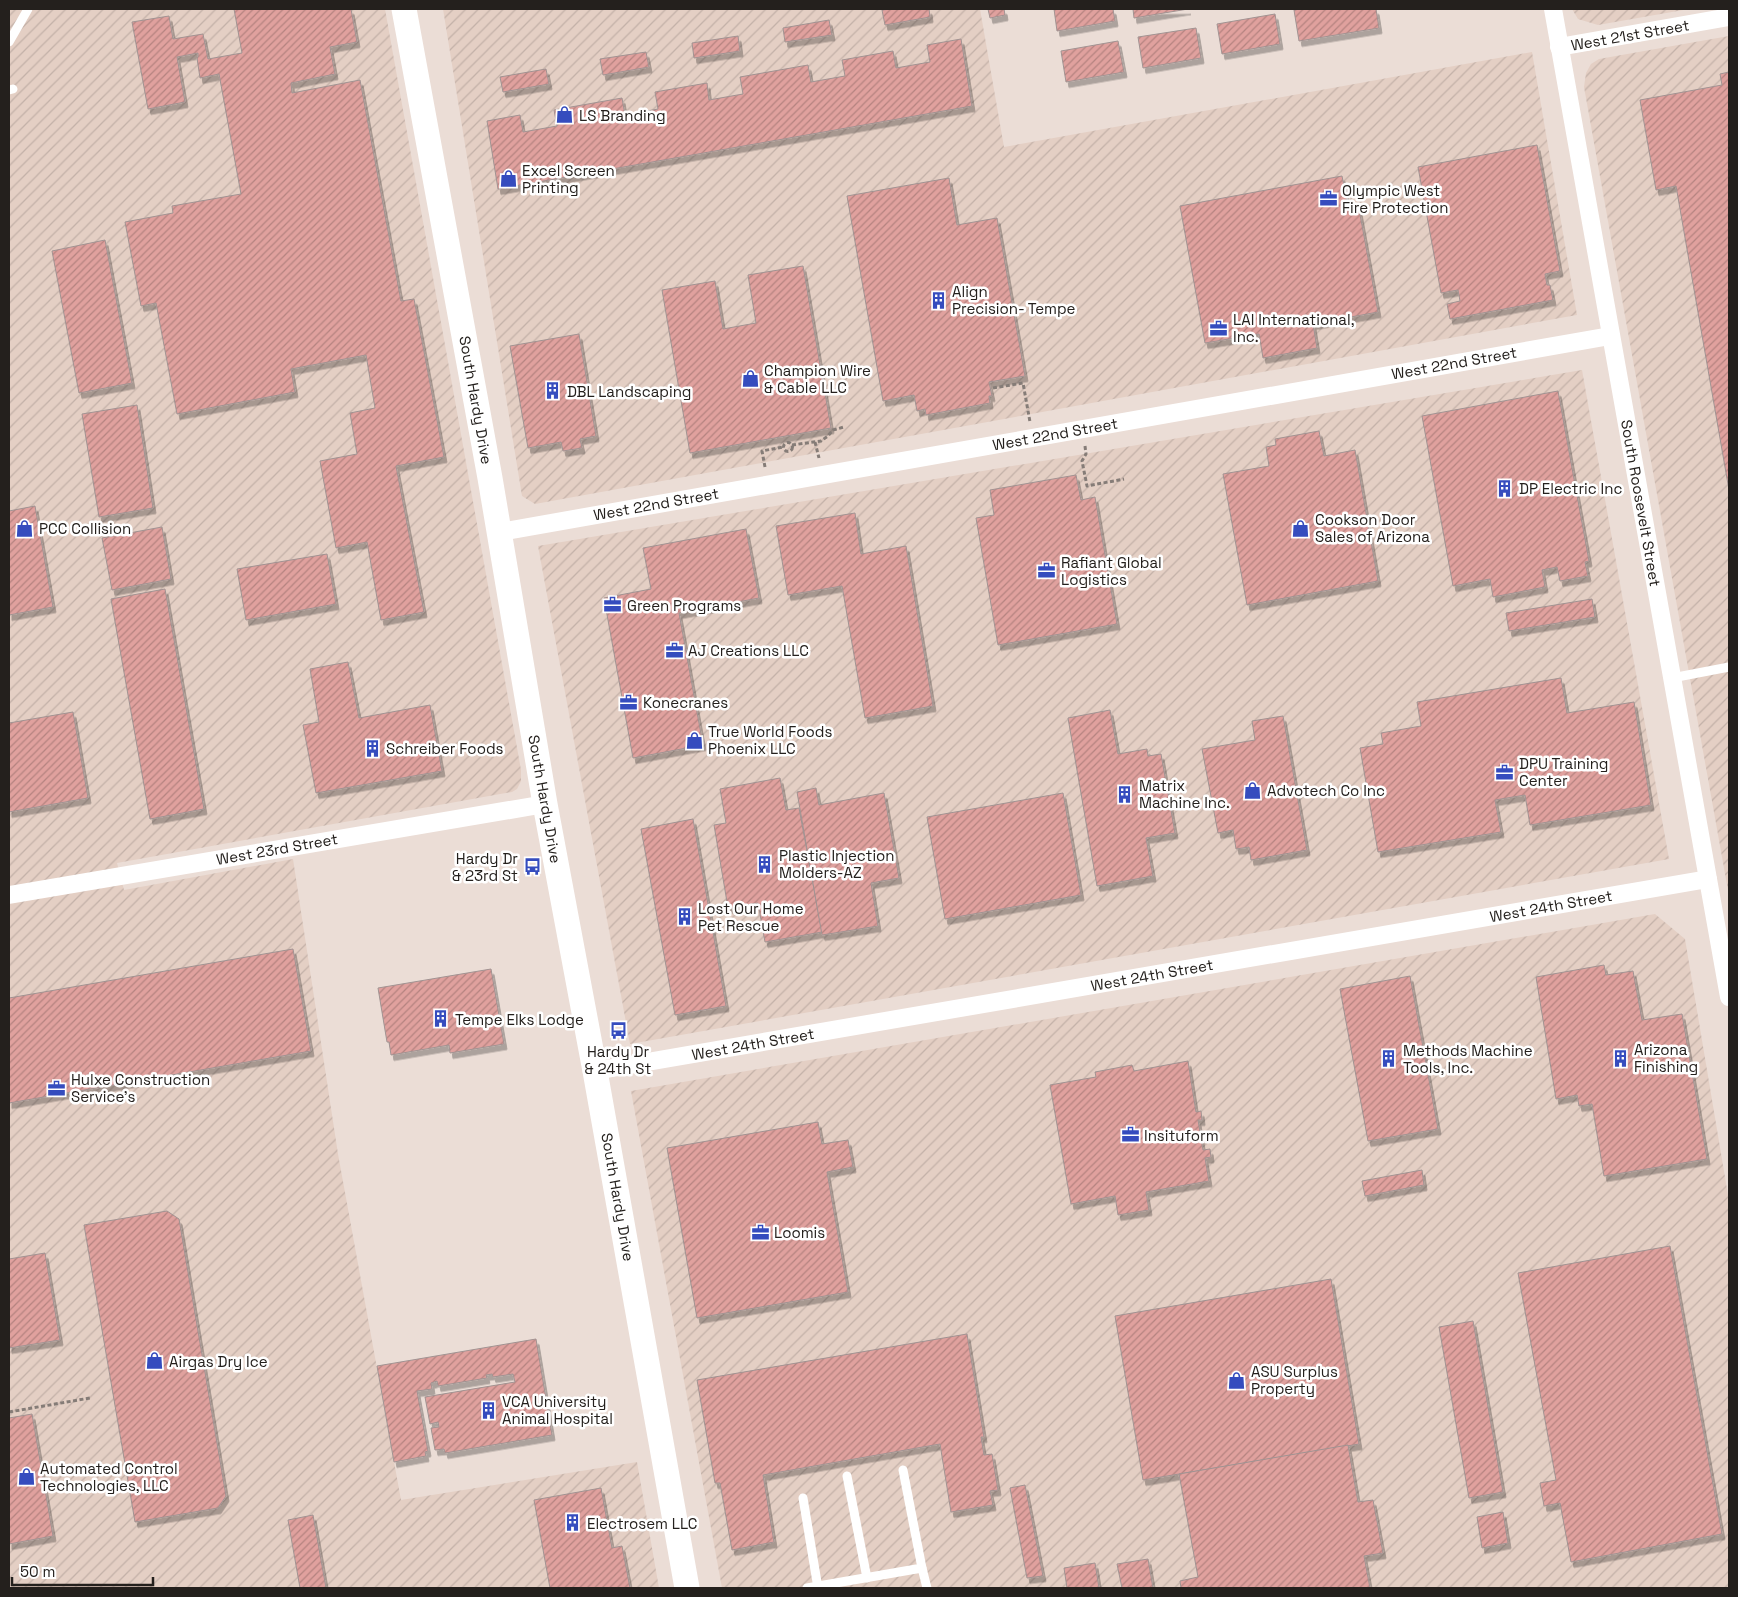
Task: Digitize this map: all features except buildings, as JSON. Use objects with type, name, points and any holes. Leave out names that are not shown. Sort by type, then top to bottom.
[{"type":"street","name":"South Hardy Drive","points":[[404,9],[500,532],[545,804],[595,1071],[686,1588]]},
{"type":"street","name":"South Roosevelt Street","points":[[1553,9],[1729,998]]},
{"type":"street","name":"West 21st Street","points":[[1560,47],[1729,17]]},
{"type":"street","name":"West 22nd Street","points":[[500,532],[1610,336]]},
{"type":"street","name":"West 23rd Street","points":[[9,895],[545,804]]},
{"type":"street","name":"West 24th Street","points":[[595,1071],[1708,878]]},
{"type":"lane","points":[[9,42],[28,9]]},
{"type":"lane","points":[[1672,678],[1729,667]]},
{"type":"lane","points":[[903,1470],[927,1588]]},
{"type":"lane","points":[[847,1476],[867,1578]]},
{"type":"lane","points":[[803,1498],[817,1587]]},
{"type":"lane","points":[[807,1588],[922,1568]]},
{"type":"path","points":[[993,388],[1023,383],[1030,423]]},
{"type":"path","points":[[792,446],[821,441],[833,430],[844,427]]},
{"type":"path","points":[[765,468],[762,451],[783,447],[786,442],[791,443],[792,446]]},
{"type":"path","points":[[815,442],[818,458]]},
{"type":"path","points":[[1085,443],[1086,454],[1082,462],[1087,486],[1124,479]]},
{"type":"path","points":[[783,447],[789,451],[792,446]]},
{"type":"path","points":[[9,1412],[90,1398]]},
{"type":"shaded area","points":[[9,9],[385,9],[521,770],[521,781],[517,789],[512,792],[117,863],[124,890],[293,859],[338,1154],[401,1500],[637,1462],[659,1588],[9,1588]]},
{"type":"shaded area","points":[[443,9],[980,9],[1004,147],[1532,52],[1577,315],[535,504],[522,496]]},
{"type":"shaded area","points":[[1572,9],[1689,9],[1598,25],[1578,19]]},
{"type":"shaded area","points":[[1729,36],[1729,896],[1584,87],[1586,73],[1591,64],[1599,59]]},
{"type":"shaded area","points":[[1582,370],[1669,859],[630,1044],[538,546]]},
{"type":"shaded area","points":[[1655,914],[1685,939],[1729,1201],[1729,1588],[722,1588],[631,1091]]},
{"type":"place","name":"LS Branding","points":[[565,115]]},
{"type":"place","name":"Excel Screen Printing","points":[[508,179]]},
{"type":"place","name":"Olympic West Fire Protection","points":[[1328,199]]},
{"type":"place","name":"Align Precision- Tempe","points":[[938,300]]},
{"type":"place","name":"LAI International, Inc.","points":[[1219,328]]},
{"type":"place","name":"Champion Wire & Cable LLC","points":[[750,379]]},
{"type":"place","name":"DBL Landscaping","points":[[553,391]]},
{"type":"place","name":"DP Electric Inc","points":[[1505,488]]},
{"type":"place","name":"PCC Collision","points":[[25,528]]},
{"type":"place","name":"Cookson Door Sales of Arizona","points":[[1301,528]]},
{"type":"place","name":"Rafiant Global Logistics","points":[[1047,571]]},
{"type":"place","name":"Green Programs","points":[[613,605]]},
{"type":"place","name":"AJ Creations LLC","points":[[674,650]]},
{"type":"place","name":"Konecranes","points":[[629,702]]},
{"type":"place","name":"True World Foods Phoenix LLC","points":[[694,740]]},
{"type":"place","name":"Schreiber Foods","points":[[372,748]]},
{"type":"place","name":"DPU Training Center","points":[[1505,772]]},
{"type":"place","name":"Advotech Co Inc","points":[[1253,790]]},
{"type":"place","name":"Matrix Machine Inc.","points":[[1125,794]]},
{"type":"place","name":"Plastic Injection Molders-AZ","points":[[765,864]]},
{"type":"place","name":"Hardy Dr & 23rd St","points":[[532,867]]},
{"type":"place","name":"Lost Our Home Pet Rescue","points":[[684,917]]},
{"type":"place","name":"Tempe Elks Lodge","points":[[441,1019]]},
{"type":"place","name":"Hardy Dr & 24th St","points":[[618,1030]]},
{"type":"place","name":"Arizona Finishing","points":[[1620,1058]]},
{"type":"place","name":"Methods Machine Tools, Inc.","points":[[1389,1059]]},
{"type":"place","name":"Hulxe Construction Service's","points":[[57,1088]]},
{"type":"place","name":"Insituform","points":[[1130,1135]]},
{"type":"place","name":"Loomis","points":[[760,1232]]},
{"type":"place","name":"Airgas Dry Ice","points":[[155,1361]]},
{"type":"place","name":"ASU Surplus Property","points":[[1237,1380]]},
{"type":"place","name":"VCA University Animal Hospital","points":[[488,1410]]},
{"type":"place","name":"Automated Control Technologies, LLC","points":[[26,1477]]},
{"type":"place","name":"Electrosem LLC","points":[[573,1523]]}]
